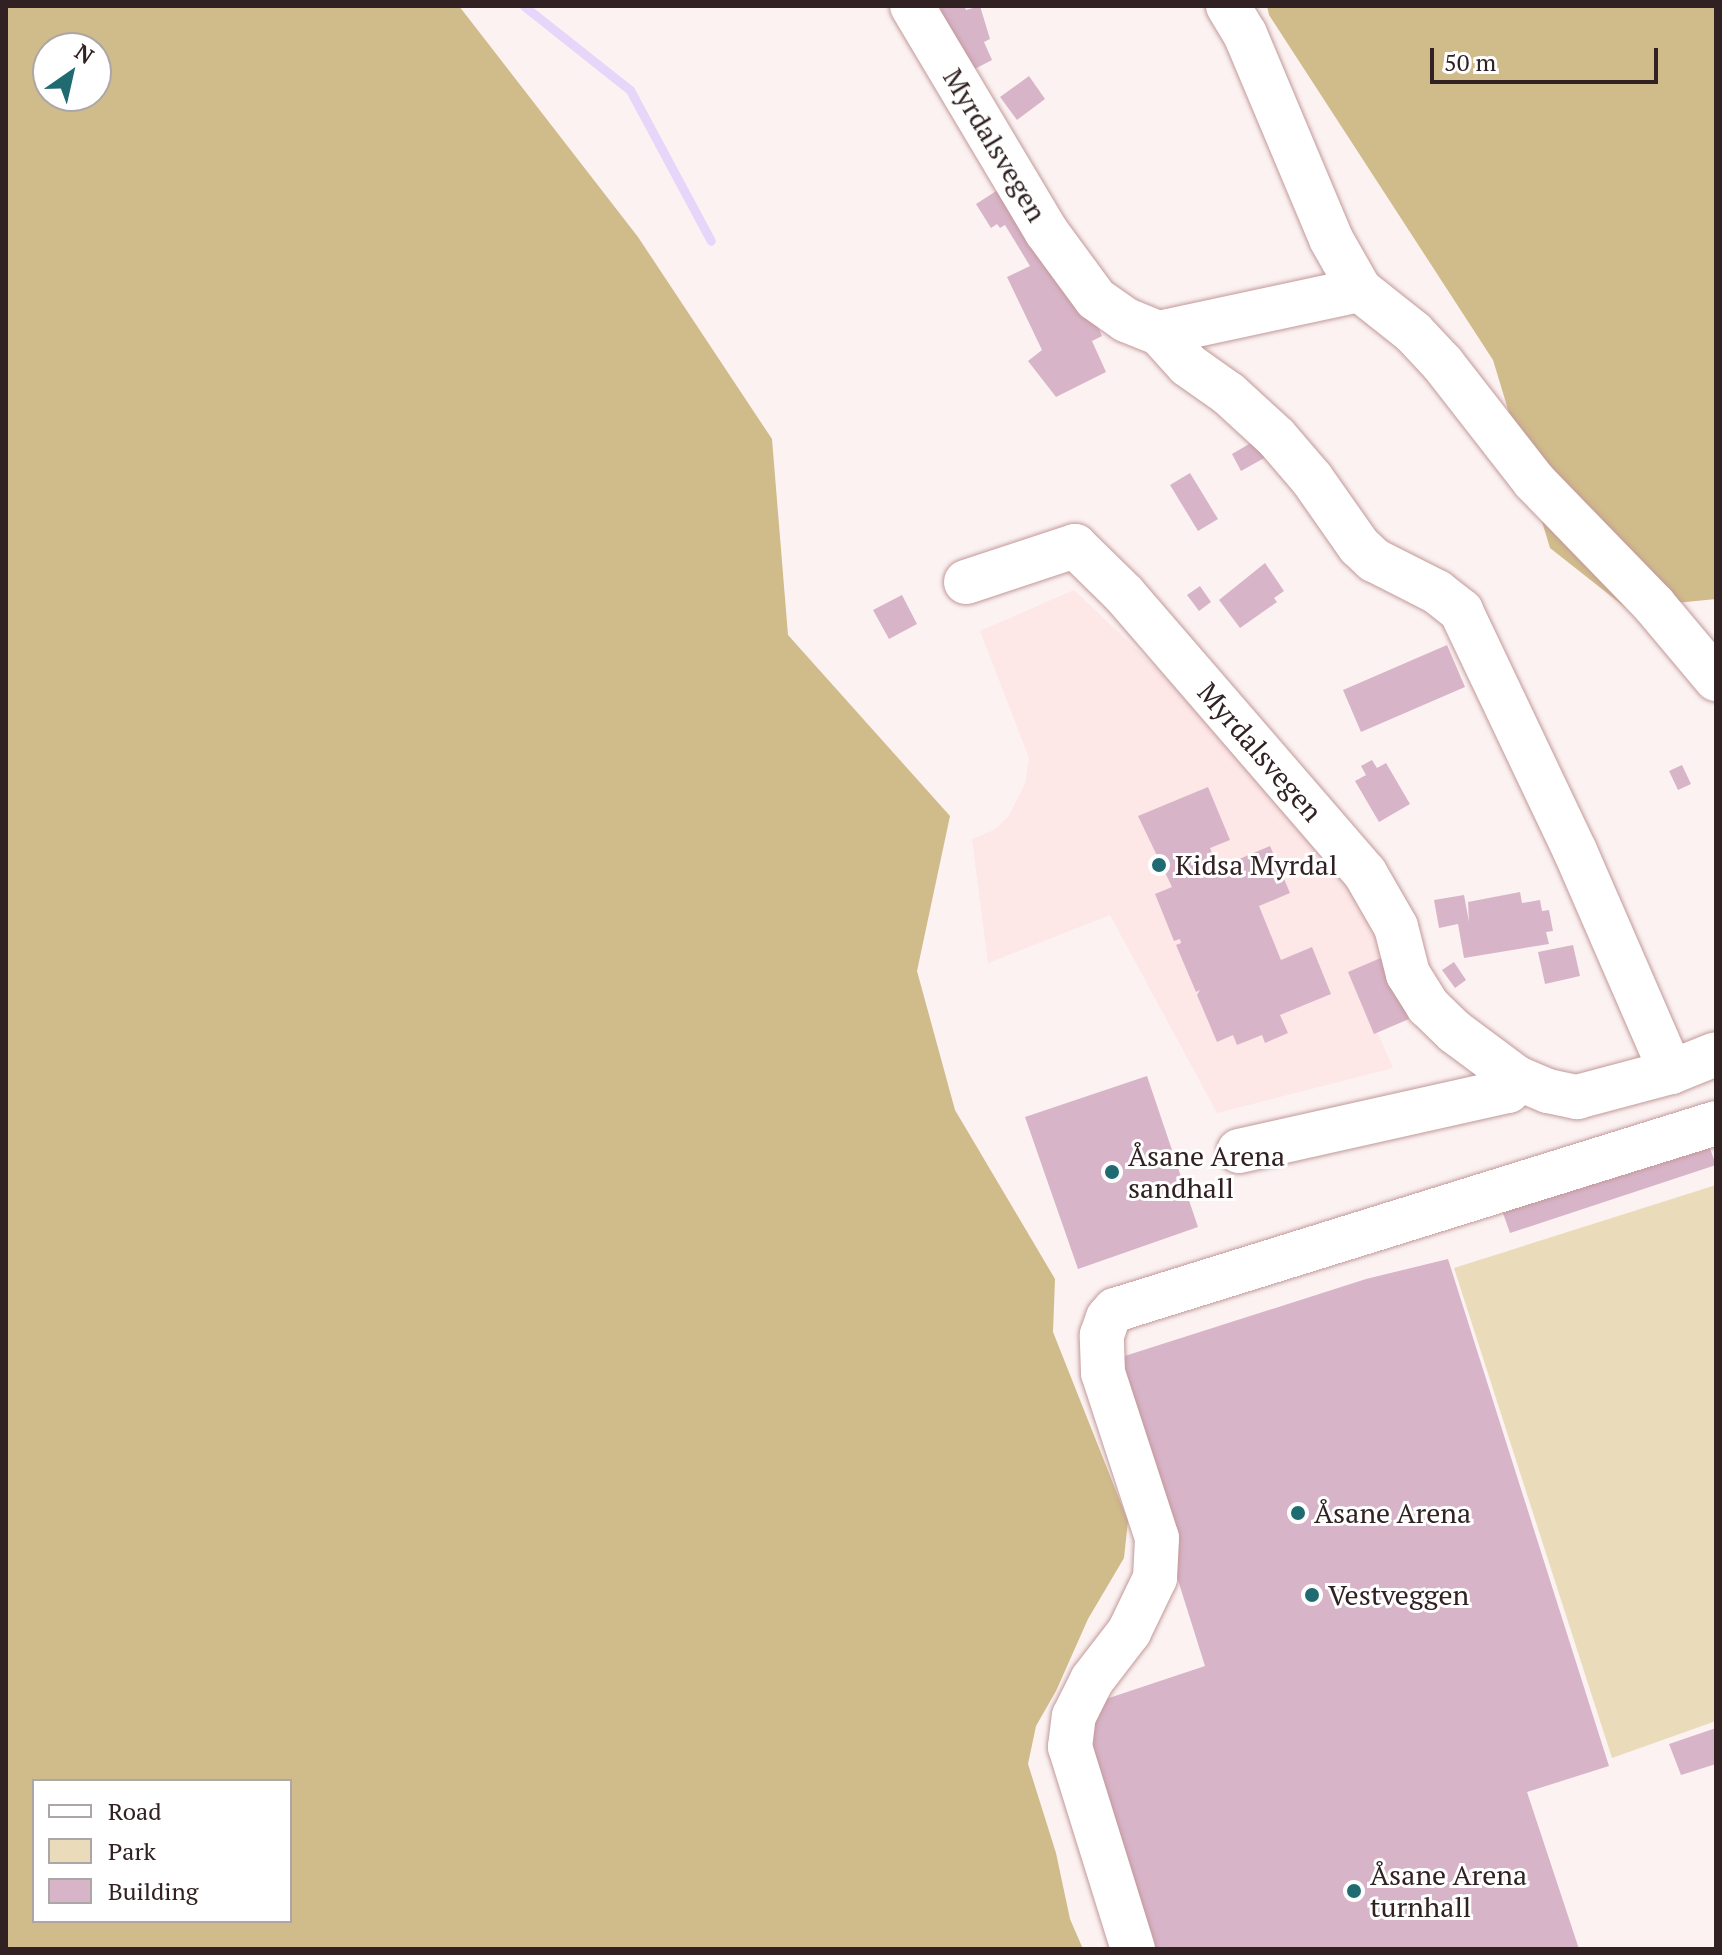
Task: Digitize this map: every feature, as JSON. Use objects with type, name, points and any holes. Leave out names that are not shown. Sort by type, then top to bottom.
[{"type":"street","name":"Myrdalsvegen","points":[[912,6],[1046,231],[1096,299],[1126,320],[1159,333],[1188,365],[1229,394],[1276,437],[1312,479],[1359,546],[1374,560],[1437,592],[1461,611],[1575,851],[1671,1072]]},
{"type":"street","points":[[1228,6],[1245,34],[1331,239],[1360,290],[1413,332],[1443,364],[1534,481],[1654,605],[1716,679]]},
{"type":"street","points":[[1159,333],[1360,290]]},
{"type":"street","name":"Myrdalsvegen","points":[[966,582],[1075,546],[1124,594],[1365,873],[1396,927],[1408,974],[1428,1006],[1455,1032],[1517,1078],[1548,1091],[1577,1097],[1671,1072],[1716,1054]]},
{"type":"street","points":[[1239,1151],[1508,1091],[1517,1078]]},
{"type":"street","points":[[1133,1949],[1070,1747],[1074,1716],[1092,1680],[1129,1632],[1155,1578],[1157,1538],[1103,1373],[1102,1335],[1108,1318],[1115,1310],[1716,1123]]},
{"type":"shaded area","points":[[6,6],[459,6],[638,237],[772,439],[788,635],[950,816],[917,971],[955,1110],[1055,1279],[1053,1332],[1128,1521],[1124,1558],[1088,1619],[1056,1691],[1036,1726],[1028,1764],[1056,1853],[1070,1919],[1083,1949],[6,1949]]},
{"type":"shaded area","points":[[1267,6],[1716,6],[1716,599],[1626,608],[1550,548],[1493,360],[1269,15]]},
{"type":"shaded area","name":"Kidsa Myrdal","points":[[1074,590],[1233,741],[1383,921],[1382,958],[1351,972],[1393,1068],[1217,1113],[1110,915],[988,963],[972,839],[994,830],[1008,817],[1025,784],[1029,758],[980,631]]},
{"type":"green space","name":"Åsane Arena","points":[[1716,1185],[1716,1721],[1612,1758],[1454,1268]]},
{"type":"building","points":[[946,6],[964,6],[966,10],[980,6],[990,39],[984,42],[992,60],[967,73],[938,10]]},
{"type":"building","points":[[1029,76],[1045,99],[1017,120],[1000,97]]},
{"type":"building","points":[[1004,186],[1051,256],[1078,312],[1089,307],[1102,336],[1092,341],[1106,372],[1056,397],[1028,361],[1042,350],[1007,277],[1030,266],[1005,225],[1000,228],[997,224],[991,228],[976,204]]},
{"type":"building","points":[[1256,440],[1266,457],[1241,471],[1232,454]]},
{"type":"building","points":[[1190,473],[1218,519],[1198,531],[1170,485]]},
{"type":"building","points":[[1265,563],[1284,591],[1274,598],[1277,602],[1240,628],[1219,600]]},
{"type":"building","points":[[1200,586],[1211,602],[1199,611],[1187,595]]},
{"type":"building","points":[[902,595],[917,624],[889,639],[873,610]]},
{"type":"building","points":[[1447,645],[1465,687],[1361,732],[1343,690]]},
{"type":"building","points":[[1372,760],[1377,768],[1386,763],[1410,804],[1379,822],[1355,781],[1366,775],[1361,766]]},
{"type":"building","points":[[1682,765],[1691,784],[1678,790],[1669,771]]},
{"type":"building","points":[[1208,787],[1230,840],[1210,848],[1218,868],[1270,846],[1290,893],[1259,906],[1281,960],[1312,947],[1331,994],[1280,1015],[1288,1033],[1265,1043],[1262,1035],[1237,1045],[1233,1035],[1217,1042],[1197,995],[1200,990],[1196,992],[1176,945],[1181,943],[1180,939],[1174,941],[1155,894],[1172,887],[1138,816]]},
{"type":"building","points":[[1520,892],[1522,903],[1540,900],[1542,911],[1549,910],[1553,931],[1546,932],[1549,944],[1464,958],[1458,924],[1439,928],[1434,900],[1464,895],[1469,922],[1468,902]]},
{"type":"building","points":[[1573,945],[1580,976],[1545,984],[1538,952]]},
{"type":"building","points":[[1383,957],[1409,1019],[1374,1034],[1348,972]]},
{"type":"building","points":[[1454,962],[1466,980],[1455,988],[1442,970]]},
{"type":"building","name":"Åsane Arena sandhall","points":[[1147,1076],[1198,1227],[1078,1269],[1025,1117]]},
{"type":"building","points":[[1704,1132],[1716,1165],[1510,1233],[1498,1199]]},
{"type":"building","name":"Åsane Arena","points":[[1448,1259],[1609,1766],[1527,1792],[1579,1949],[1146,1949],[1081,1745],[1094,1703],[1205,1666],[1109,1361],[1366,1279]]},
{"type":"building","points":[[1716,1728],[1716,1764],[1681,1775],[1669,1744]]},
{"type":"waterway","points":[[524,6],[630,90],[711,241]]},
{"type":"place","name":"Kidsa Myrdal","points":[[1159,865]]},
{"type":"place","name":"Åsane Arena sandhall","points":[[1112,1172]]},
{"type":"place","name":"Åsane Arena","points":[[1298,1513]]},
{"type":"place","name":"Vestveggen","points":[[1312,1595]]},
{"type":"place","name":"Åsane Arena turnhall","points":[[1354,1891]]}]
